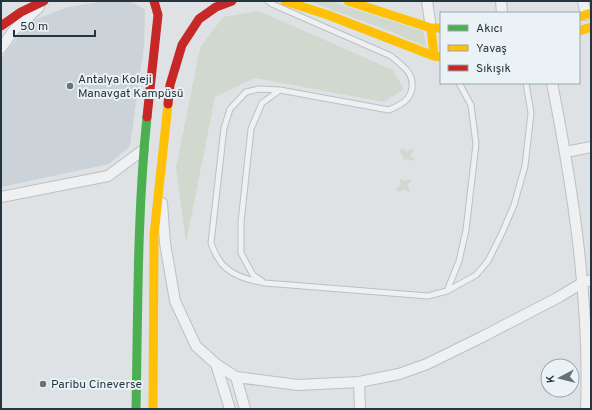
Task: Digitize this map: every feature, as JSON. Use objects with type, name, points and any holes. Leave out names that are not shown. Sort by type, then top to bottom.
[{"type":"street","points":[[1,26],[21,12],[44,1]]},
{"type":"street","points":[[1,48],[14,30],[44,1]]},
{"type":"street","points":[[136,409],[139,229],[143,150],[158,15],[154,1]]},
{"type":"street","points":[[153,409],[154,235],[170,85],[182,45],[199,19],[216,7],[232,1]]},
{"type":"street","points":[[285,1],[328,15],[438,56],[436,28],[427,1]]},
{"type":"street","points":[[348,1],[436,28]]},
{"type":"street","points":[[501,1],[502,12]]},
{"type":"street","points":[[583,1],[585,15]]},
{"type":"street","points":[[580,31],[591,27]]},
{"type":"street","points":[[552,84],[566,152],[587,281],[588,375],[586,409]]},
{"type":"street","points":[[566,152],[591,147]]},
{"type":"street","points":[[1,197],[108,176],[143,150]]},
{"type":"street","points":[[160,168],[165,243],[175,301],[196,346],[216,364],[236,376],[298,385],[359,382],[399,374],[427,364],[482,338],[587,281]]},
{"type":"street","points":[[216,364],[230,409]]},
{"type":"street","points":[[236,376],[245,409]]},
{"type":"street","points":[[359,382],[360,409]]},
{"type":"lane","points":[[268,1],[291,13],[391,56],[407,70],[413,80],[411,95],[403,103],[389,110],[280,90],[259,89],[246,92],[230,109],[224,128],[211,243],[218,260],[230,271],[244,279],[265,283],[428,296],[447,291],[476,276],[488,261],[514,204],[525,166],[531,113],[526,84]]},
{"type":"lane","points":[[447,291],[459,261],[466,230],[476,144],[472,105],[460,84]]},
{"type":"lane","points":[[265,283],[253,275],[242,253],[241,222],[251,129],[262,103],[280,90]]},
{"type":"shaded area","name":"Antalya Koleji Manavgat Kampüsü","points":[[106,1],[129,1],[145,9],[144,46],[130,146],[109,164],[1,187],[1,58],[27,26],[36,19],[68,7]]},
{"type":"shaded area","points":[[308,1],[330,1],[423,31],[427,47],[387,30]]},
{"type":"shaded area","points":[[259,11],[393,70],[404,89],[384,102],[255,78],[215,97],[186,243],[176,168],[200,48],[223,17]]},
{"type":"shaded area","points":[[403,148],[406,151],[412,149],[413,151],[410,155],[415,159],[413,161],[407,159],[402,161],[404,157],[399,151]]},
{"type":"shaded area","points":[[399,179],[404,181],[410,179],[411,181],[407,185],[410,189],[409,192],[403,189],[400,192],[396,190],[401,184]]},
{"type":"traffic: fast","points":[[136,409],[141,190],[147,117]]},
{"type":"traffic: slow","points":[[285,1],[328,15],[434,56],[440,57]]},
{"type":"traffic: slow","points":[[348,1],[431,28],[440,28]]},
{"type":"traffic: slow","points":[[580,17],[591,13]]},
{"type":"traffic: slow","points":[[580,31],[591,27]]},
{"type":"traffic: slow","points":[[431,28],[434,56]]},
{"type":"traffic: slow","points":[[153,409],[154,235],[168,104]]},
{"type":"traffic: jam","points":[[1,26],[21,12],[44,1]]},
{"type":"traffic: jam","points":[[147,117],[158,15],[154,1]]},
{"type":"traffic: jam","points":[[168,104],[170,85],[182,45],[199,19],[216,7],[232,1]]},
{"type":"place","name":"Antalya Koleji Manavgat Kampüsü","points":[[70,86]]},
{"type":"place","name":"Paribu Cineverse","points":[[43,384]]}]
